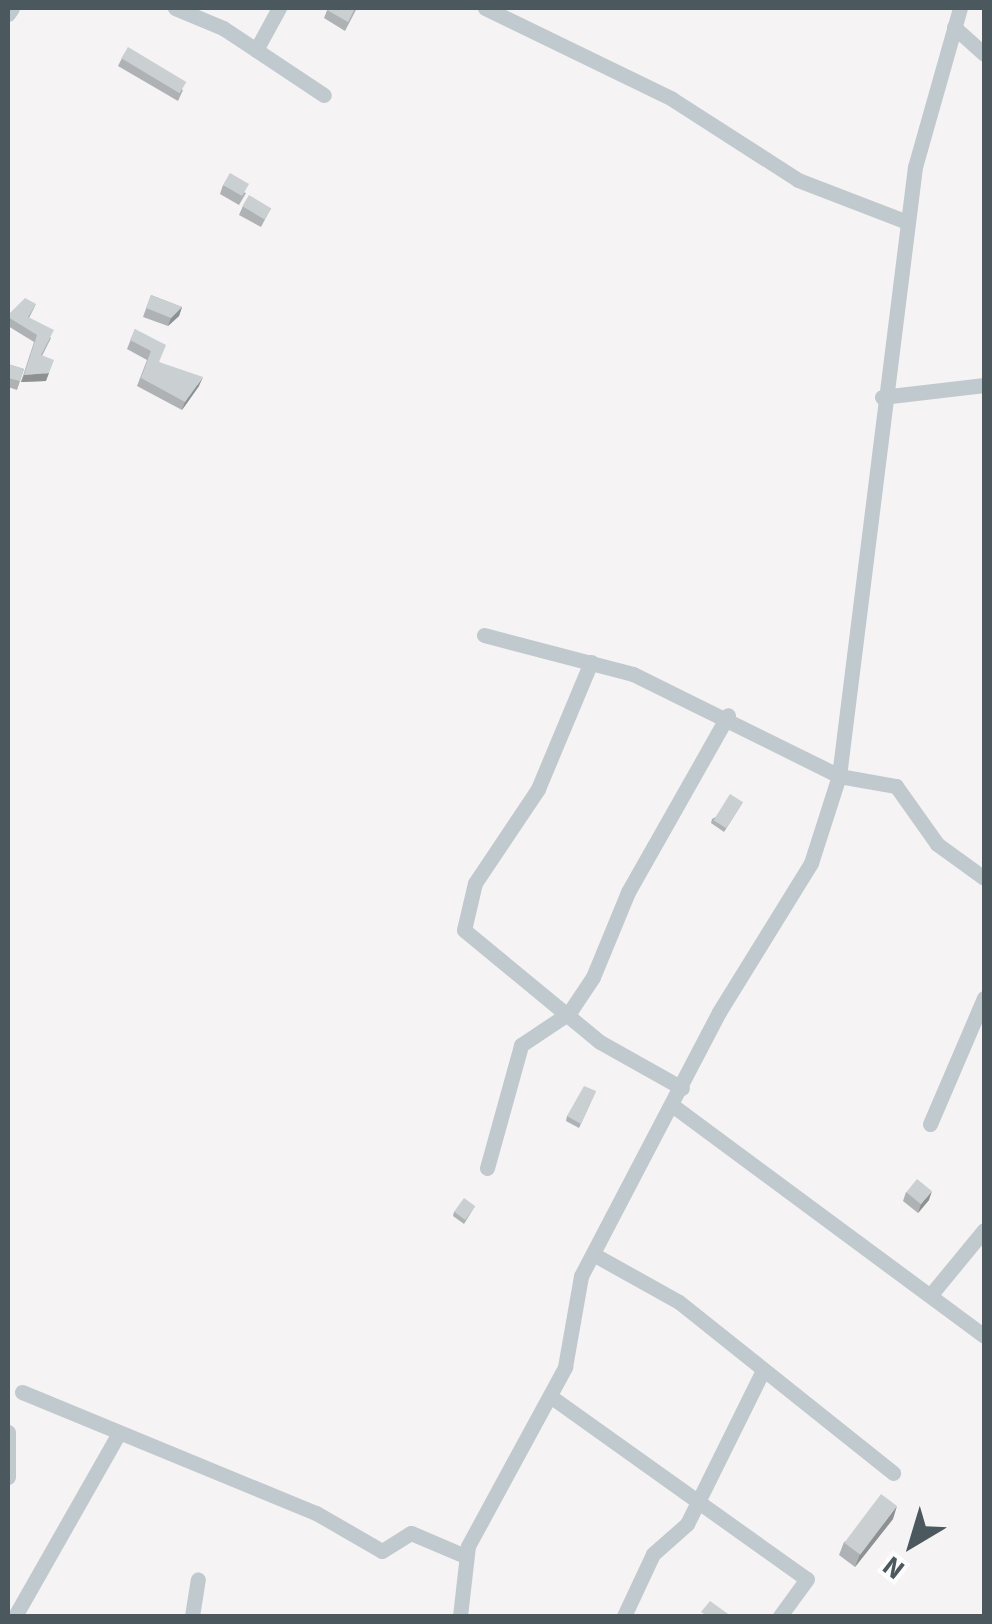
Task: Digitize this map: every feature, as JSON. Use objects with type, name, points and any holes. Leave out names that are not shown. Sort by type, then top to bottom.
[{"type":"street","points":[[8,14],[12,8]]},
{"type":"street","points":[[174,8],[256,50],[324,95]]},
{"type":"street","points":[[256,50],[279,8]]},
{"type":"street","points":[[486,8],[672,98],[798,180],[908,222]]},
{"type":"street","points":[[460,1616],[465,1556],[550,1396],[592,1254],[810,863],[839,776],[882,397],[908,222],[960,8]]},
{"type":"street","points":[[954,28],[984,54]]},
{"type":"street","points":[[882,397],[984,385]]},
{"type":"street","points":[[484,636],[591,662],[728,715],[839,776],[896,786],[936,844],[984,878]]},
{"type":"street","points":[[591,662],[538,789],[476,884],[464,930],[569,1013],[682,1088]]},
{"type":"street","points":[[487,1168],[521,1045],[569,1013],[728,715]]},
{"type":"street","points":[[930,1124],[984,998]]},
{"type":"street","points":[[676,1108],[933,1292],[984,1336]]},
{"type":"street","points":[[933,1292],[984,1230]]},
{"type":"street","points":[[592,1254],[679,1302],[893,1472]]},
{"type":"street","points":[[624,1616],[654,1554],[698,1503],[763,1370]]},
{"type":"street","points":[[22,1392],[118,1435],[316,1513],[382,1551],[411,1533],[465,1556]]},
{"type":"street","points":[[550,1396],[807,1578],[780,1616]]},
{"type":"street","points":[[8,1432],[8,1477]]},
{"type":"street","points":[[15,1616],[118,1435]]},
{"type":"street","points":[[192,1616],[198,1579]]},
{"type":"building","points":[[328,8],[355,8],[348,22]]},
{"type":"building","points":[[128,47],[186,82],[180,93],[121,58]]},
{"type":"building","points":[[230,173],[249,184],[242,196],[223,185]]},
{"type":"building","points":[[249,195],[271,208],[265,220],[242,206]]},
{"type":"building","points":[[151,295],[182,307],[171,318],[146,308]]},
{"type":"building","points":[[25,298],[36,304],[28,317],[54,330],[41,355],[54,360],[49,373],[24,375],[37,335],[8,315]]},
{"type":"building","points":[[135,329],[166,345],[159,362],[203,377],[185,402],[141,378],[151,351],[130,340]]},
{"type":"building","points":[[8,364],[24,369],[20,381],[8,378]]},
{"type":"building","points":[[730,794],[743,802],[726,828],[714,820]]},
{"type":"building","points":[[584,1086],[596,1091],[581,1124],[567,1116]]},
{"type":"building","points":[[917,1179],[932,1191],[921,1204],[906,1192]]},
{"type":"building","points":[[464,1198],[475,1206],[465,1220],[454,1212]]},
{"type":"building","points":[[881,1494],[897,1506],[860,1555],[844,1543]]},
{"type":"building","points":[[710,1601],[731,1616],[707,1616],[701,1612]]}]
